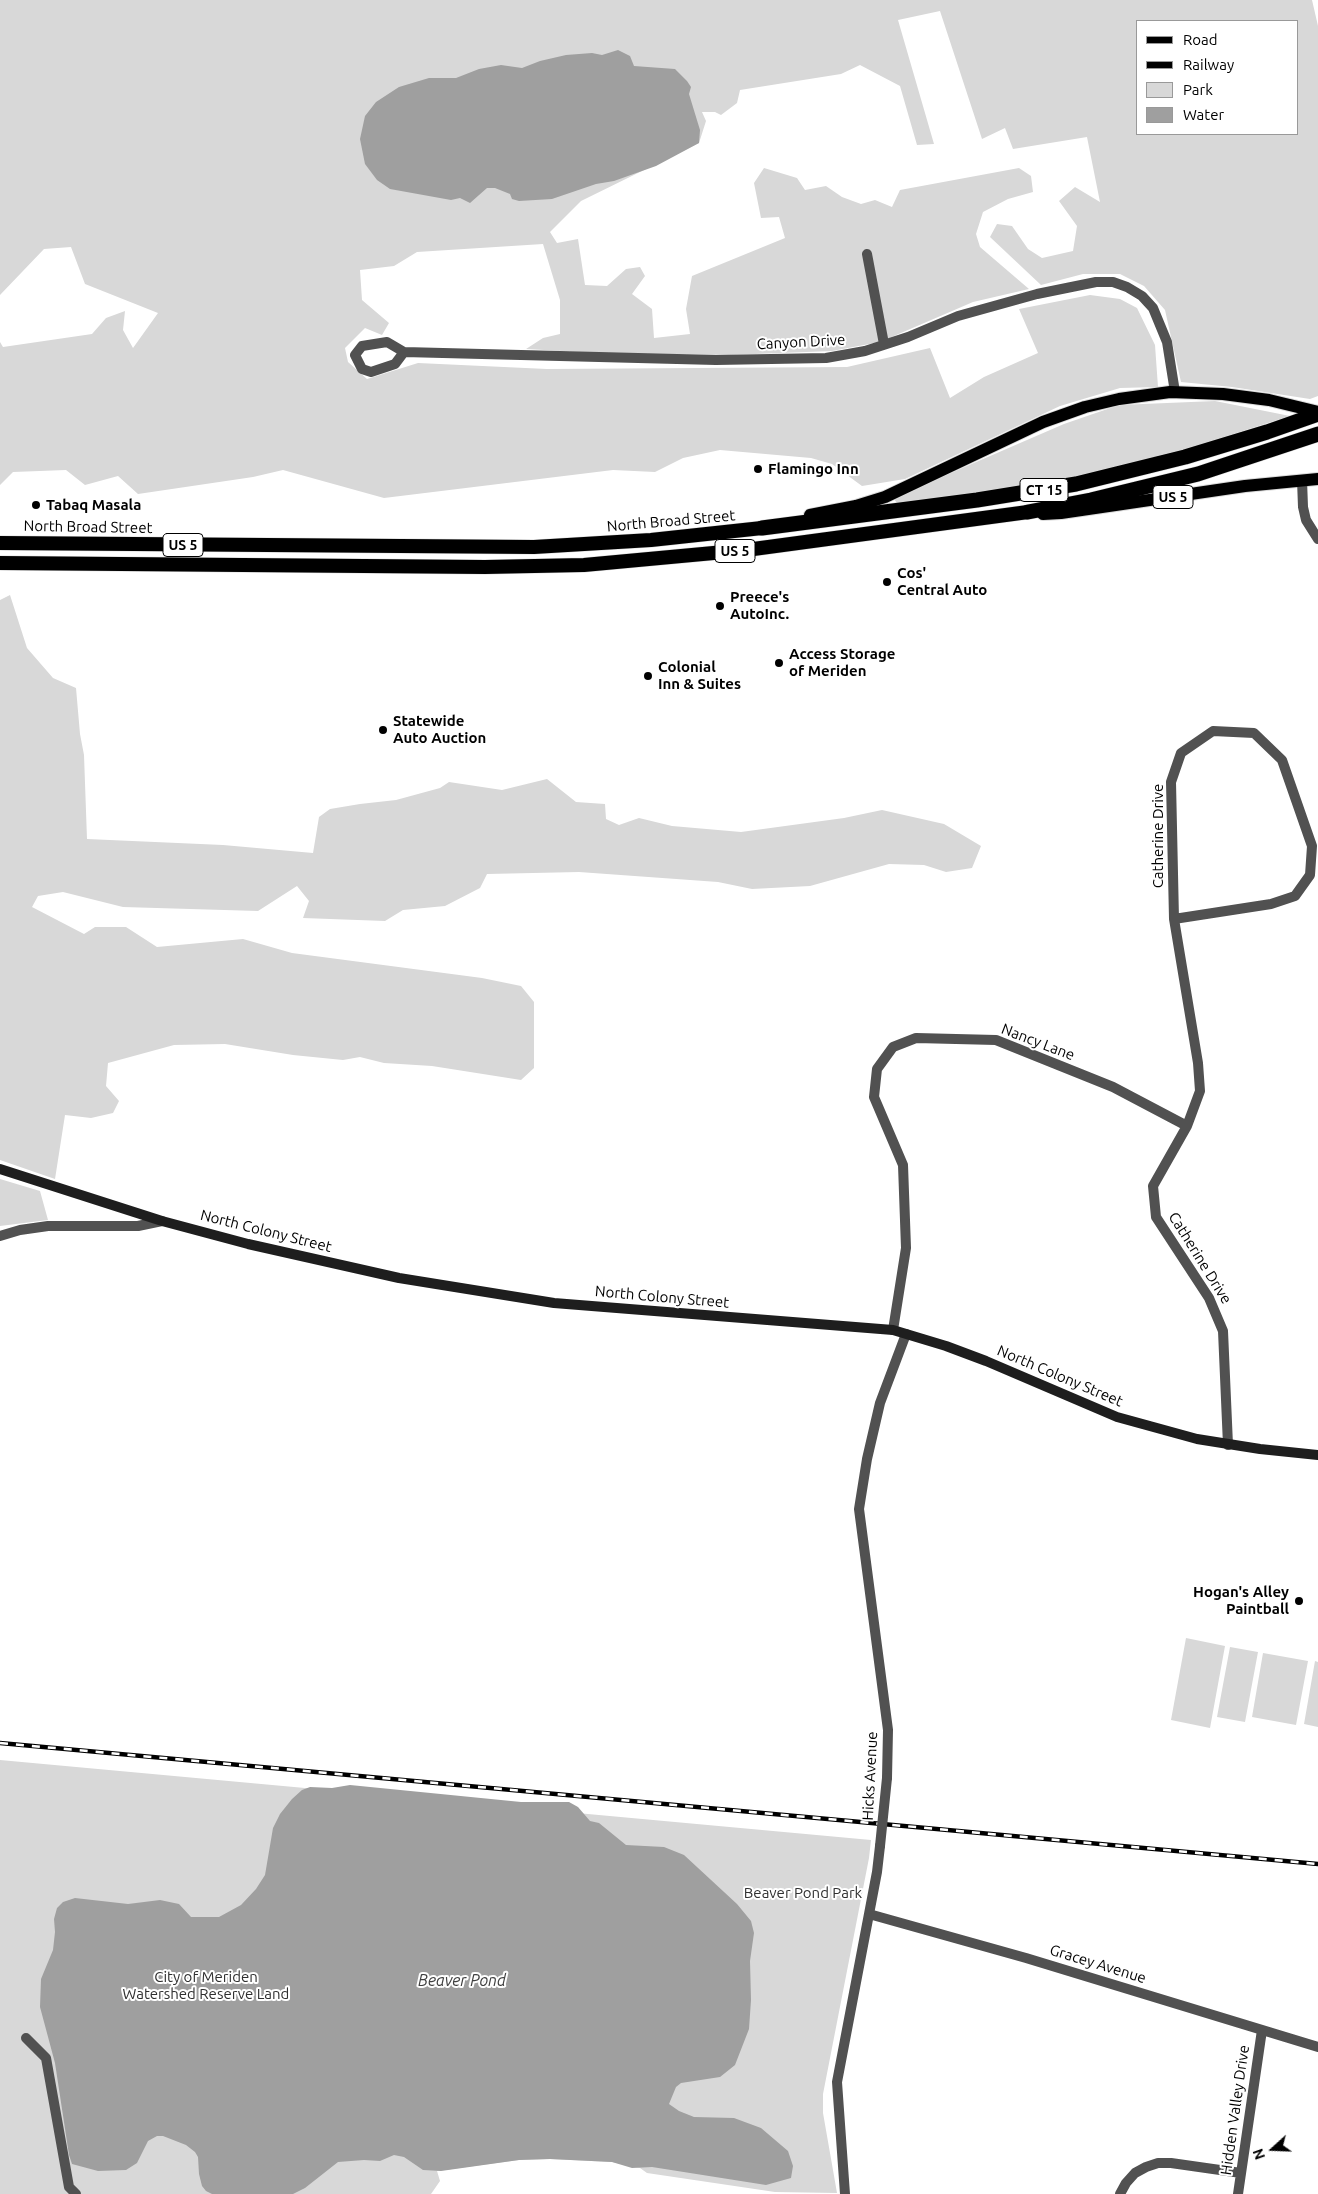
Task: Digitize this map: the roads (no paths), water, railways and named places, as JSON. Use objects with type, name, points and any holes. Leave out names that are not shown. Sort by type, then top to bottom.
[{"type":"highway","name":"CT 15","points":[[762,528],[977,500],[1076,484],[1194,455],[1313,411]]},
{"type":"highway","name":"CT 15","points":[[1028,512],[1099,498],[1181,478],[1249,459],[1318,434]]},
{"type":"highway","name":"US 5","points":[[0,563],[402,567],[584,565],[685,556],[1028,512]]},
{"type":"highway","name":"North Broad Street","points":[[0,543],[402,546],[581,545],[695,536],[762,528]]},
{"type":"highway","points":[[402,546],[402,567]]},
{"type":"main road","name":"North Broad Street","points":[[762,528],[791,518],[846,508],[885,497],[1066,413],[1119,399],[1175,392],[1241,396],[1313,411]]},
{"type":"main road","name":"US 5","points":[[1028,512],[1062,514],[1244,486],[1318,479]]},
{"type":"main road","name":"North Colony Street","points":[[0,1169],[162,1221],[248,1244],[399,1278],[554,1303],[893,1330],[946,1346],[986,1361],[1117,1417],[1169,1432],[1228,1445],[1318,1455]]},
{"type":"street","points":[[867,254],[884,344]]},
{"type":"street","name":"Canyon Drive","points":[[404,352],[593,358],[795,359],[847,355],[884,344],[980,309],[1042,293],[1096,282],[1113,282],[1127,287],[1142,296],[1152,308],[1167,342],[1175,392]]},
{"type":"street","points":[[1302,480],[1303,508],[1306,520],[1318,539]]},
{"type":"street","name":"Catherine Drive","points":[[1174,919],[1271,904],[1295,896],[1310,875],[1312,846],[1282,760],[1254,733],[1213,731],[1181,753],[1171,782],[1174,919],[1198,1063],[1200,1091],[1187,1126],[1153,1186],[1156,1217],[1209,1298],[1223,1331],[1228,1445]]},
{"type":"street","name":"Nancy Lane","points":[[893,1330],[906,1248],[903,1165],[874,1097],[877,1069],[893,1047],[916,1038],[996,1040],[1113,1087],[1187,1126]]},
{"type":"street","points":[[0,1236],[20,1230],[48,1226],[138,1226],[162,1221]]},
{"type":"street","name":"Hicks Avenue","points":[[844,2194],[836,2082],[869,1914],[880,1846],[888,1730],[859,1509],[867,1459],[880,1403],[906,1334]]},
{"type":"street","name":"Gracey Avenue","points":[[869,1914],[1026,1958],[1318,2047]]},
{"type":"street","name":"Hidden Valley Drive","points":[[1238,2194],[1262,2030]]},
{"type":"street","points":[[26,2038],[46,2058],[69,2187],[76,2194]]},
{"type":"street","points":[[1120,2194],[1126,2183],[1136,2174],[1146,2166],[1158,2163],[1171,2163],[1241,2173]]},
{"type":"water","points":[[618,50],[630,56],[634,66],[675,69],[687,81],[691,87],[689,94],[700,130],[699,143],[656,166],[614,181],[596,184],[552,199],[519,201],[512,199],[510,194],[495,188],[487,188],[470,203],[460,198],[451,200],[390,189],[377,180],[365,164],[360,139],[365,116],[376,102],[399,87],[429,78],[456,78],[479,69],[501,65],[522,68],[540,61],[566,55],[592,53],[602,55]]},
{"type":"water","name":"Beaver Pond","points":[[350,1785],[521,1802],[569,1802],[578,1807],[590,1821],[599,1823],[626,1845],[664,1847],[684,1855],[737,1904],[751,1921],[754,1933],[750,1961],[751,2000],[749,2029],[735,2065],[720,2077],[681,2083],[676,2087],[669,2104],[679,2111],[694,2117],[734,2118],[761,2128],[788,2151],[793,2166],[791,2178],[766,2185],[652,2167],[632,2168],[612,2162],[550,2159],[519,2160],[441,2171],[423,2170],[404,2157],[394,2155],[380,2161],[338,2162],[305,2188],[293,2194],[212,2194],[202,2186],[198,2157],[195,2152],[186,2145],[163,2136],[157,2136],[148,2141],[137,2163],[126,2170],[98,2171],[72,2164],[55,2063],[40,2007],[41,1979],[53,1950],[54,1919],[57,1908],[63,1902],[75,1898],[128,1904],[160,1900],[179,1904],[191,1917],[219,1917],[241,1905],[256,1889],[265,1875],[273,1828],[280,1814],[292,1799],[302,1790],[310,1787],[332,1788]]},
{"type":"railway","points":[[0,1743],[1318,1864]]},
{"type":"place","name":"Flamingo Inn","points":[[758,469]]},
{"type":"place","name":"Tabaq Masala","points":[[36,505]]},
{"type":"place","name":"Cos' Central Auto","points":[[887,582]]},
{"type":"place","name":"Preece's AutoInc.","points":[[720,606]]},
{"type":"place","name":"Access Storage of Meriden","points":[[779,663]]},
{"type":"place","name":"Colonial Inn & Suites","points":[[648,676]]},
{"type":"place","name":"Statewide Auto Auction","points":[[383,730]]},
{"type":"place","name":"Hogan's Alley Paintball","points":[[1299,1601]]},
{"type":"park label","name":"Beaver Pond Park","points":[[803,1893]]},
{"type":"park label","name":"City of Meriden Watershed Reserve Land","points":[[206,1986]]}]
